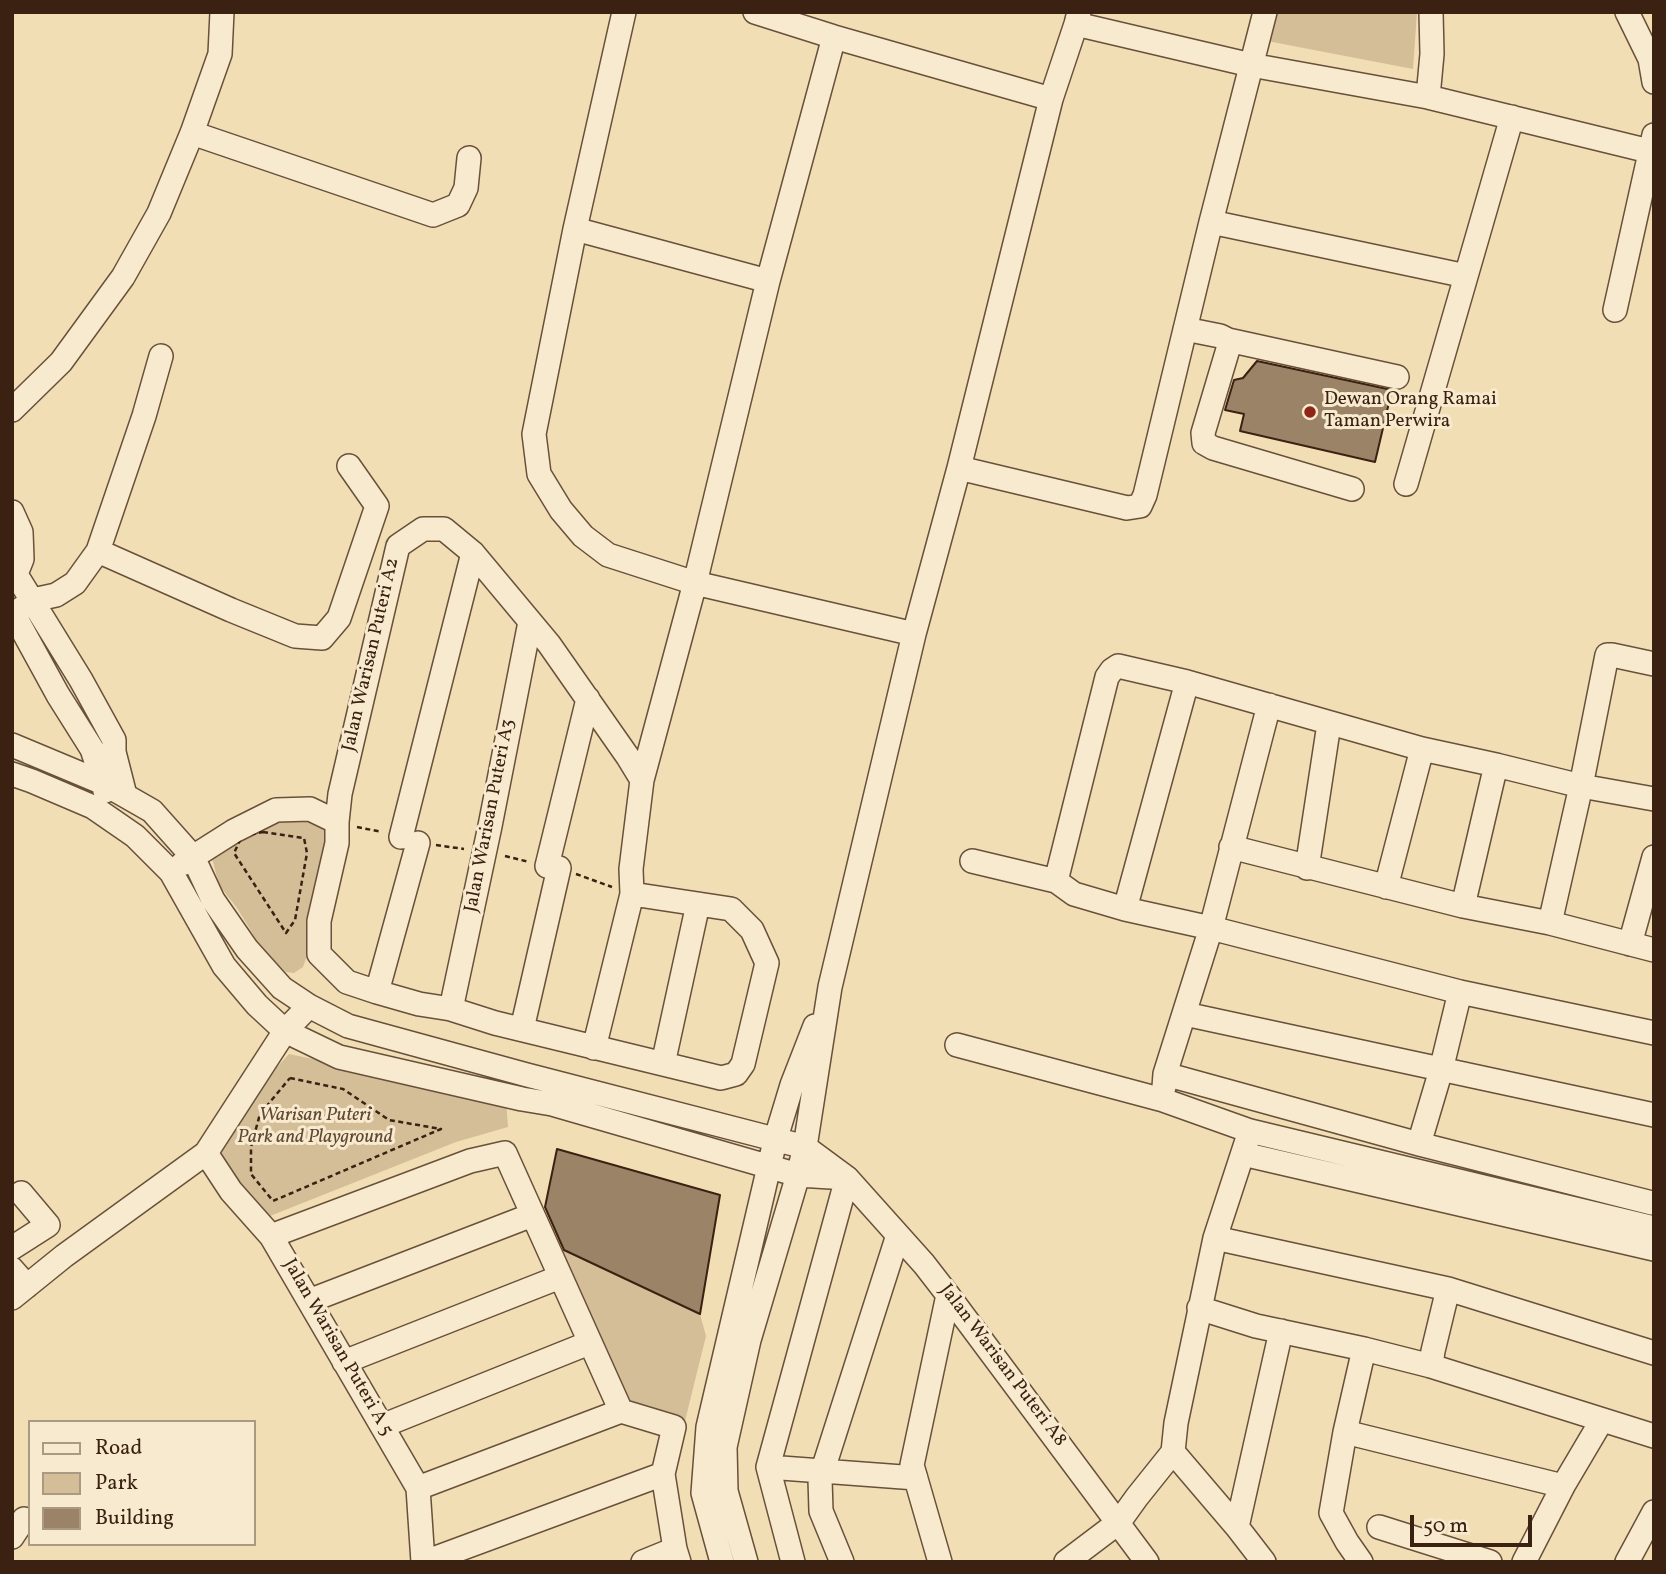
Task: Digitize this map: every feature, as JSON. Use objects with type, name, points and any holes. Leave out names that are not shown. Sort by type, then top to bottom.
[{"type":"street","points":[[12,410],[61,362],[122,277],[159,213],[192,133],[220,54],[222,12]]},
{"type":"street","points":[[624,12],[575,229],[534,434],[539,474],[561,510],[583,536],[608,555],[695,583],[914,634]]},
{"type":"street","points":[[755,12],[1051,99]]},
{"type":"street","points":[[959,468],[1127,508],[1140,506],[1146,495],[1211,222],[1265,12]]},
{"type":"street","points":[[1428,97],[1432,12]]},
{"type":"street","points":[[1627,12],[1650,59],[1654,82]]},
{"type":"street","points":[[746,1562],[726,1491],[725,1447],[749,1340],[805,1147],[831,987],[914,634],[959,468],[1051,99],[1078,18],[1251,65],[1428,97],[1512,117],[1652,143],[1615,310]]},
{"type":"street","points":[[594,1048],[632,894],[631,869],[642,780],[695,583],[768,281],[834,37]]},
{"type":"street","points":[[1406,484],[1512,117]]},
{"type":"street","points":[[192,133],[433,215],[458,205],[466,188],[469,158]]},
{"type":"street","points":[[1211,222],[1466,276]]},
{"type":"street","points":[[575,229],[768,281]]},
{"type":"street","points":[[1185,329],[1397,377]]},
{"type":"street","points":[[1228,340],[1228,349],[1203,433],[1204,443],[1213,449],[1352,489]]},
{"type":"street","points":[[109,818],[103,783],[92,749],[58,695],[13,613],[33,600],[56,595],[75,583],[98,551],[140,429],[161,356]]},
{"type":"street","points":[[98,551],[295,636],[323,638],[339,618],[377,506],[349,466]]},
{"type":"street","points":[[12,513],[21,532],[22,559],[14,571],[114,740],[152,811],[193,857],[213,900],[247,949],[282,988],[309,1006],[348,1026],[805,1147]]},
{"type":"street","name":"Jalan Warisan Puteri A2","points":[[377,992],[347,982],[320,954],[319,921],[337,843],[340,794],[398,546],[423,529],[444,529],[473,553]]},
{"type":"street","points":[[473,553],[549,644],[642,780]]},
{"type":"street","points":[[473,553],[377,992],[721,1078],[736,1074],[743,1064],[767,963],[752,930],[731,909],[632,894]]},
{"type":"street","name":"Jalan Warisan Puteri A3","points":[[451,1009],[530,622]]},
{"type":"street","points":[[1550,923],[1607,655],[1654,664]]},
{"type":"street","points":[[1056,881],[1107,677],[1118,666],[1187,682],[1422,749],[1581,786],[1654,799]]},
{"type":"street","points":[[1125,909],[1187,682]]},
{"type":"street","points":[[522,1029],[588,699]]},
{"type":"street","points":[[1163,1100],[1165,1074],[1211,928],[1269,705]]},
{"type":"street","points":[[1307,868],[1329,724]]},
{"type":"street","points":[[58,765],[72,759],[86,740]]},
{"type":"street","points":[[114,740],[114,752],[125,795]]},
{"type":"street","points":[[12,745],[103,783],[152,811]]},
{"type":"street","points":[[1387,887],[1422,749]]},
{"type":"street","points":[[1463,906],[1496,765]]},
{"type":"street","points":[[12,774],[93,807],[135,836],[171,872],[224,966],[257,1005],[285,1031],[340,1057],[552,1104],[798,1175],[847,1178],[768,1467],[793,1562]]},
{"type":"street","points":[[171,872],[234,831],[276,810],[310,809],[337,822]]},
{"type":"street","points":[[1231,847],[1463,906],[1550,923],[1654,950]]},
{"type":"street","points":[[1630,944],[1654,857]]},
{"type":"street","points":[[972,861],[1056,881],[1074,894],[1125,909],[1211,928],[1460,992],[1654,1033]]},
{"type":"street","points":[[663,1064],[698,904]]},
{"type":"street","points":[[722,1562],[703,1493],[708,1427],[775,1140],[792,1084],[831,987]]},
{"type":"street","points":[[1419,1144],[1460,992]]},
{"type":"street","points":[[17,1284],[64,1256],[206,1153],[285,1031],[309,1006]]},
{"type":"street","points":[[1185,1014],[1654,1115]]},
{"type":"street","points":[[957,1045],[1163,1100],[1250,1131],[1650,1227],[1653,1199],[1419,1144],[1165,1074]]},
{"type":"street","points":[[1066,1562],[1119,1522],[1173,1452],[1176,1423],[1215,1238],[1250,1131]]},
{"type":"street","name":"Jalan Warisan Puteri A8","points":[[805,1147],[847,1178],[898,1234],[948,1295],[1147,1562]]},
{"type":"street","name":"Jalan Warisan Puteri A 5","points":[[206,1153],[231,1191],[271,1236],[418,1488],[424,1562]]},
{"type":"street","points":[[271,1236],[470,1161],[505,1153],[621,1411]]},
{"type":"street","points":[[1243,1154],[1654,1250]]},
{"type":"street","points":[[12,1248],[48,1225],[21,1193]]},
{"type":"street","points":[[309,1301],[532,1215]]},
{"type":"street","points":[[842,1562],[821,1511],[820,1479],[898,1234]]},
{"type":"street","points":[[1215,1238],[1448,1289],[1654,1353]]},
{"type":"street","points":[[344,1362],[560,1277]]},
{"type":"street","points":[[1431,1366],[1448,1289]]},
{"type":"street","points":[[940,1562],[912,1465],[948,1295]]},
{"type":"street","points":[[1199,1308],[1256,1326],[1431,1366],[1654,1436]]},
{"type":"street","points":[[1237,1527],[1280,1331]]},
{"type":"street","points":[[382,1426],[589,1343]]},
{"type":"street","points":[[1361,1562],[1331,1513],[1345,1432],[1364,1349]]},
{"type":"street","points":[[418,1488],[621,1411],[674,1427],[663,1474],[677,1555],[643,1562]]},
{"type":"street","points":[[1524,1562],[1601,1420]]},
{"type":"street","points":[[1345,1432],[1563,1486]]},
{"type":"street","points":[[1173,1452],[1264,1562]]},
{"type":"street","points":[[768,1467],[916,1478]]},
{"type":"street","points":[[424,1562],[663,1474]]},
{"type":"street","points":[[1626,1562],[1654,1512]]},
{"type":"street","points":[[1379,1527],[1490,1562]]},
{"type":"path","points":[[337,822],[409,840],[484,852]]},
{"type":"path","points":[[262,832],[304,838],[307,853],[295,920],[286,933],[234,853],[242,836],[262,832]]},
{"type":"path","points":[[290,1078],[344,1089],[389,1120],[441,1129],[273,1201],[251,1174],[251,1147],[260,1114],[290,1078]]},
{"type":"green space","points":[[1274,12],[1417,12],[1413,69],[1267,41]]},
{"type":"green space","points":[[270,816],[306,816],[330,830],[309,950],[303,967],[294,973],[286,972],[267,957],[237,908],[219,885],[212,858],[218,843]]},
{"type":"green space","name":"Warisan Puteri Park and Playground","points":[[289,1054],[506,1099],[508,1127],[456,1142],[265,1218],[219,1154],[267,1078]]},
{"type":"green space","points":[[561,1249],[700,1314],[706,1336],[684,1425],[623,1405]]},
{"type":"building","name":"Dewan Orang Ramai Taman Perwira","points":[[1257,361],[1392,390],[1375,462],[1240,431],[1244,414],[1225,410],[1234,380],[1243,378]]},
{"type":"building","points":[[557,1149],[720,1195],[700,1314],[564,1250],[545,1207]]},
{"type":"place","name":"Dewan Orang Ramai Taman Perwira","points":[[1310,412]]}]
